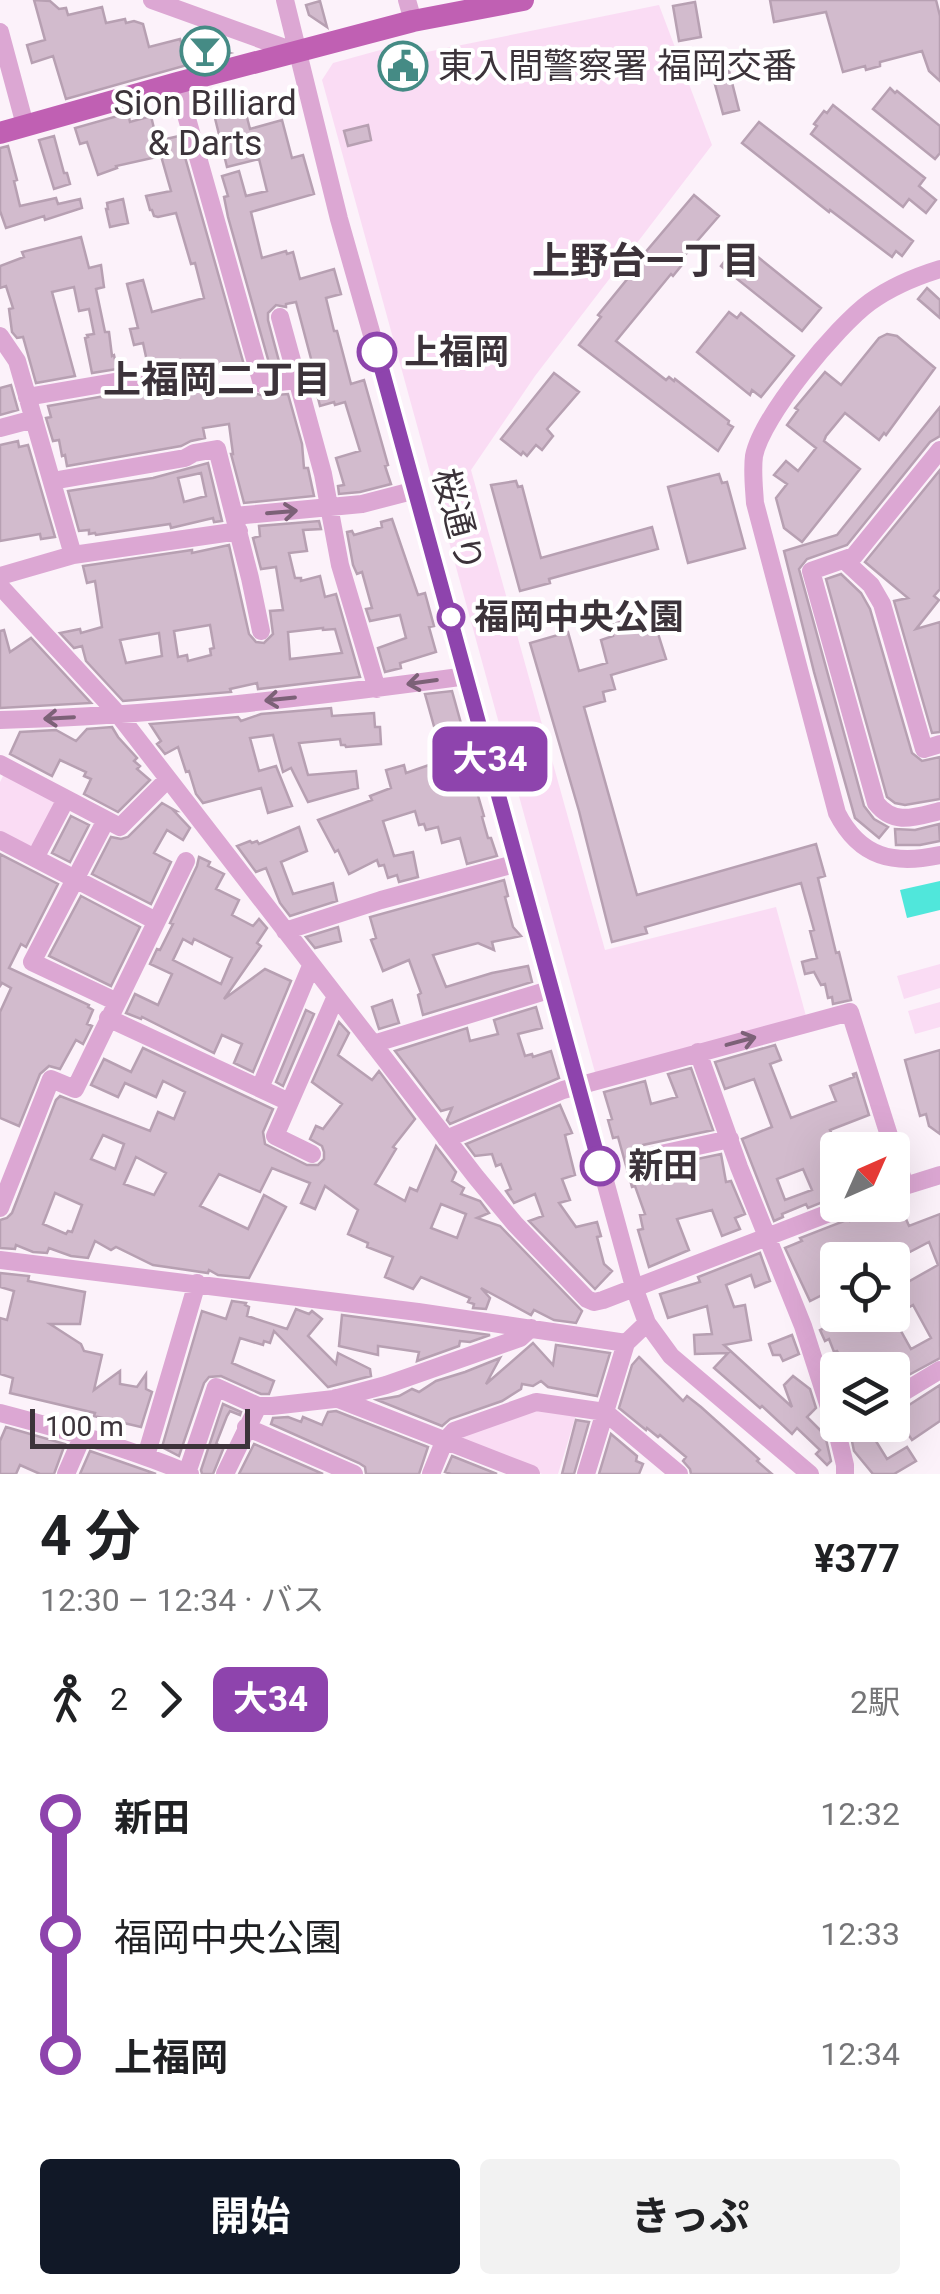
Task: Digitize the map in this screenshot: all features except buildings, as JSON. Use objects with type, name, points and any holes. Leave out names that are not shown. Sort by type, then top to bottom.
[{"type":"main road","points":[[0,134],[297,52],[410,10],[523,0]]},
{"type":"street","points":[[152,0],[297,52]]},
{"type":"street","name":"桜通り","points":[[285,0],[338,219],[634,1288],[658,1340],[810,1474]]},
{"type":"street","points":[[0,32],[25,125]]},
{"type":"street","points":[[177,83],[262,384],[297,380]]},
{"type":"street","points":[[938,272],[906,280],[888,290],[845,324],[766,426],[754,457],[753,475],[754,503],[837,813],[850,835],[875,853],[902,860],[940,855]]},
{"type":"street","points":[[280,317],[331,506],[340,565],[377,688]]},
{"type":"street","points":[[0,336],[17,361],[73,555]]},
{"type":"street","points":[[27,397],[143,378]]},
{"type":"street","points":[[0,428],[34,419]]},
{"type":"street","points":[[52,482],[216,449],[261,631]]},
{"type":"street","points":[[940,450],[854,556],[810,570],[876,803],[901,819],[940,811]]},
{"type":"street","points":[[0,576],[73,555],[331,506],[362,504],[416,490]]},
{"type":"street","points":[[844,560],[870,585],[882,604],[924,748],[940,744]]},
{"type":"street","points":[[0,586],[118,714],[446,1138],[515,1224],[587,1299],[602,1300],[820,1217]]},
{"type":"street","points":[[0,720],[118,714],[467,676]]},
{"type":"street","points":[[1,767],[120,827],[167,780]]},
{"type":"street","points":[[35,858],[66,799]]},
{"type":"street","points":[[106,820],[32,962],[112,1010],[290,1102]]},
{"type":"street","points":[[0,840],[156,921]]},
{"type":"street","points":[[0,1208],[51,1080],[75,1088],[186,861]]},
{"type":"street","points":[[285,931],[518,863]]},
{"type":"street","points":[[260,1088],[311,966]]},
{"type":"street","points":[[373,1044],[552,989]]},
{"type":"street","points":[[312,1154],[275,1136],[336,996]]},
{"type":"street","points":[[446,1138],[562,1090],[850,1012],[883,1132]]},
{"type":"street","points":[[698,1052],[820,1369]]},
{"type":"street","points":[[647,1157],[730,1139]]},
{"type":"street","points":[[910,1185],[940,1175]]},
{"type":"street","points":[[0,1260],[626,1343]]},
{"type":"street","points":[[146,1456],[197,1284]]},
{"type":"street","points":[[586,1474],[626,1343],[647,1323]]},
{"type":"street","points":[[0,1414],[83,1435],[188,1473],[216,1387],[258,1406],[336,1398],[457,1361],[520,1338],[531,1328]]},
{"type":"street","points":[[910,1388],[940,1370]]},
{"type":"street","points":[[336,1398],[531,1474]]},
{"type":"street","points":[[431,1474],[444,1442],[460,1427],[536,1402],[605,1412],[680,1474]]},
{"type":"street","points":[[225,1474],[258,1406]]},
{"type":"street","points":[[246,1427],[354,1474]]},
{"type":"street","points":[[66,1474],[83,1435]]},
{"type":"street","points":[[844,1442],[845,1474]]},
{"type":"shaded area","name":"福岡中央公園","points":[[659,5],[712,145],[535,376],[471,470],[605,950],[776,907],[806,1016],[596,1076],[322,80],[333,63],[384,49],[387,60]]},
{"type":"shaded area","points":[[9,775],[59,801],[32,850],[0,833],[0,782]]},
{"type":"shaded area","points":[[940,881],[940,910],[907,918],[900,890]]},
{"type":"shaded area","points":[[940,964],[940,988],[904,999],[897,976]]},
{"type":"shaded area","points":[[940,1002],[940,1027],[915,1034],[908,1011]]},
{"type":"shaded area","points":[[536,1407],[577,1412],[558,1474],[542,1474],[460,1445],[461,1433]]},
{"type":"bus line","name":"大34","points":[[377,352],[600,1166]]},
{"type":"place","name":"Sion Billiard & Darts","points":[[205,51]]},
{"type":"place","name":"東入間警察署 福岡交番","points":[[403,66]]},
{"type":"place","name":"上福岡","points":[[377,352]]},
{"type":"place","name":"福岡中央公園","points":[[451,617]]},
{"type":"place","name":"新田","points":[[600,1166]]},
{"type":"district","name":"上野台一丁目","points":[[646,261]]},
{"type":"district","name":"上福岡二丁目","points":[[217,380]]}]
